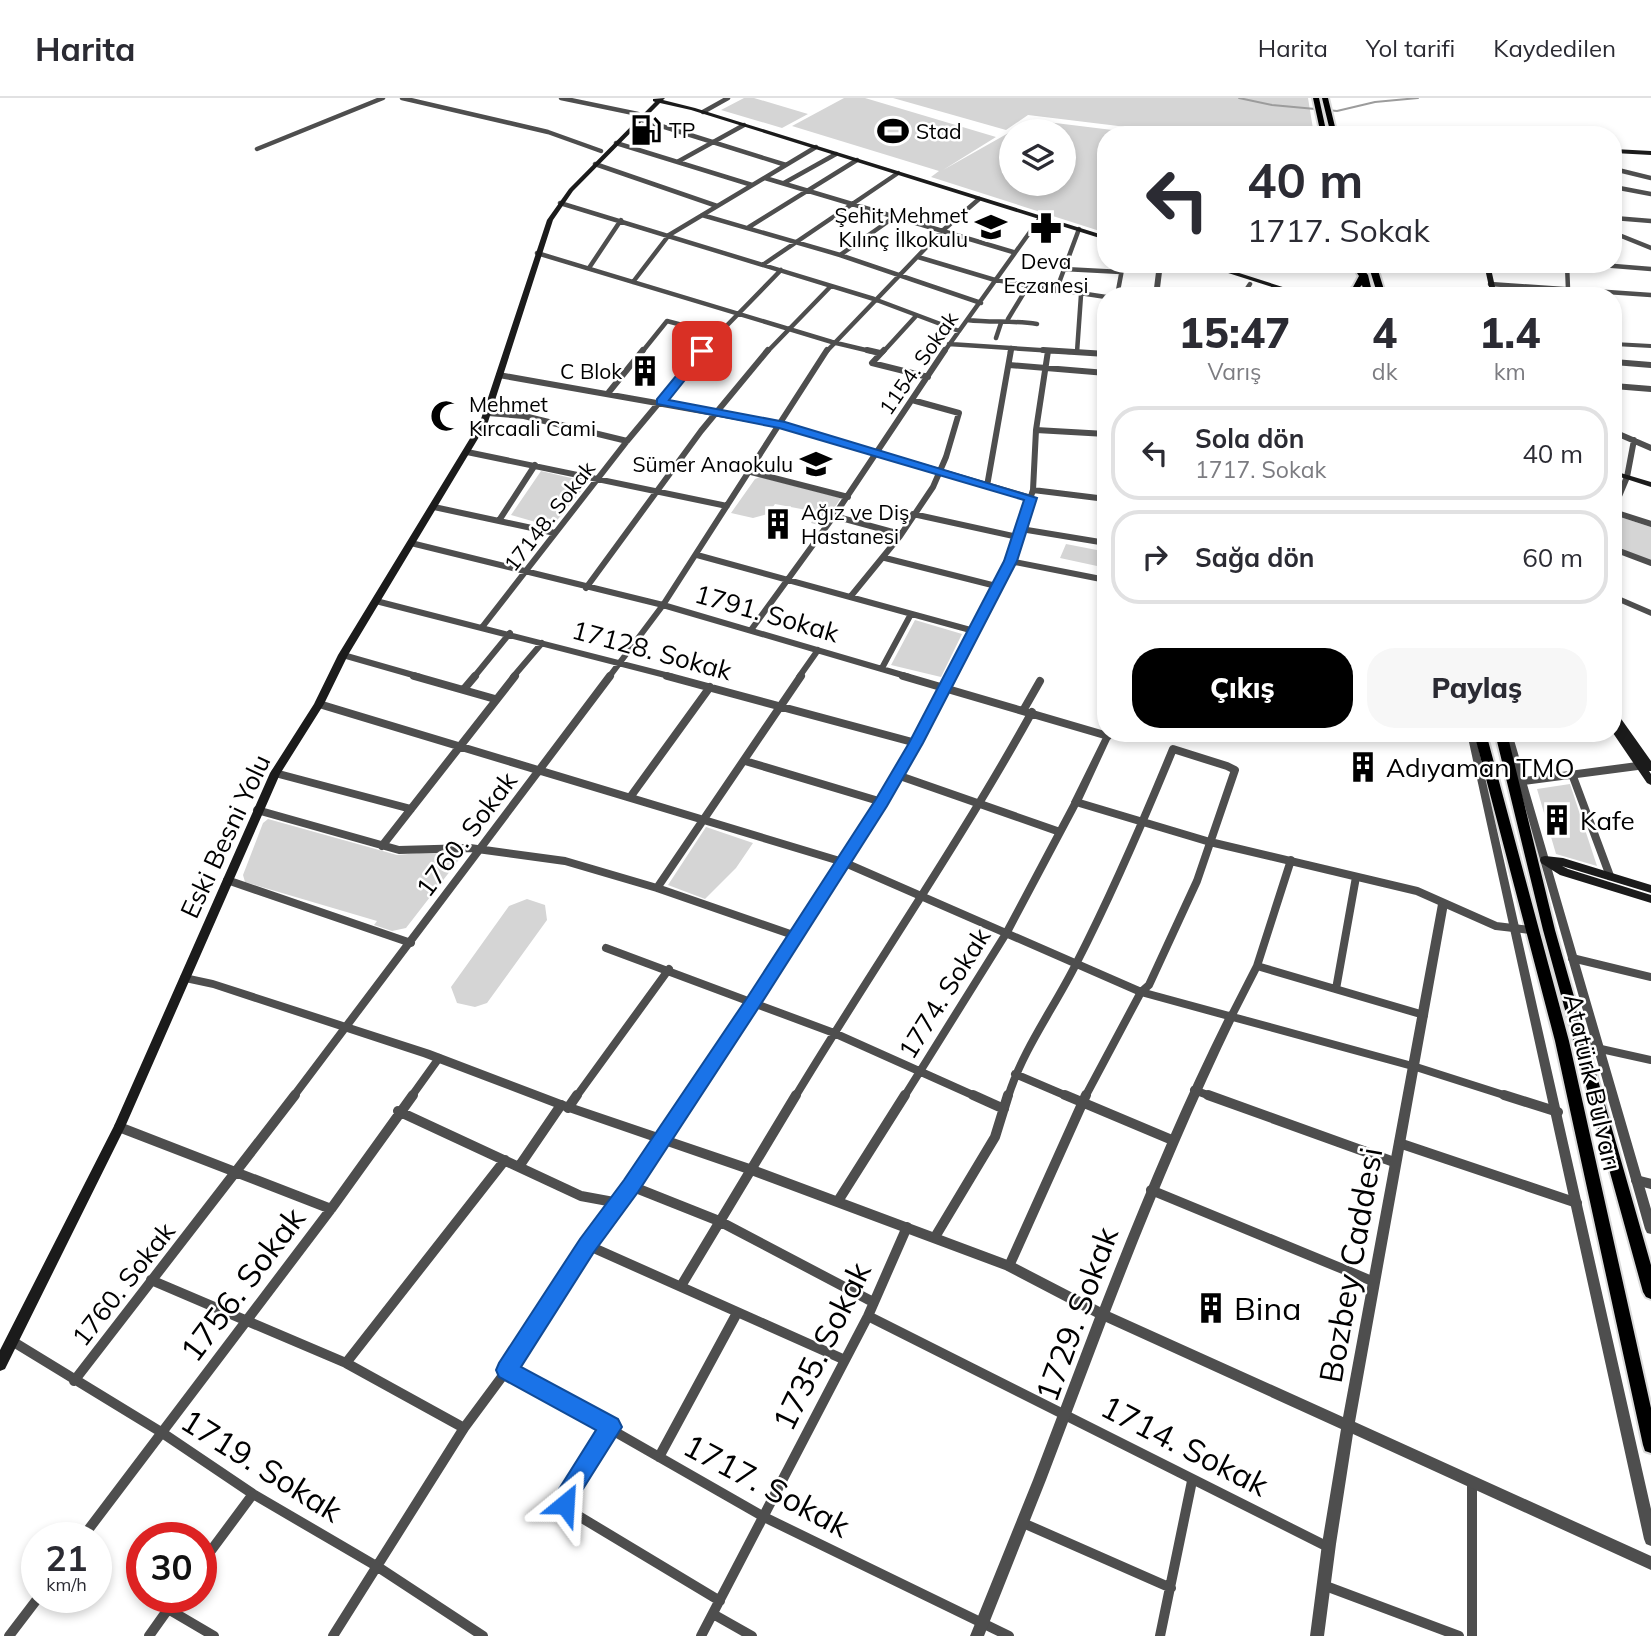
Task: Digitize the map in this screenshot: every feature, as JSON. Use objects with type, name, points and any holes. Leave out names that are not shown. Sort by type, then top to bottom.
[{"type":"highway","points":[[1321,99],[1322,126]]},
{"type":"highway","points":[[1321,99],[1332,126]]},
{"type":"highway","points":[[1357,287],[1364,275]]},
{"type":"highway","points":[[1364,275],[1367,287]]},
{"type":"highway","name":"Atatürk Bulvarı","points":[[1482,742],[1530,930],[1562,1041],[1651,1445]]},
{"type":"highway","name":"Atatürk Bulvarı","points":[[1504,742],[1518,782],[1549,930],[1651,1292]]},
{"type":"main road","name":"Eski Besni Yolu","points":[[510,338],[514,309],[534,239],[554,202],[601,151],[661,99]]},
{"type":"main road","points":[[661,99],[1097,235]]},
{"type":"main road","name":"Eski Besni Yolu","points":[[0,1364],[120,1127],[275,773],[319,705],[343,655],[488,413],[546,227],[560,203],[639,117]]},
{"type":"main road","points":[[1622,154],[1651,156]]},
{"type":"main road","points":[[1214,273],[1259,287]]},
{"type":"main road","points":[[1233,273],[1278,287]]},
{"type":"main road","points":[[1488,273],[1491,287]]},
{"type":"main road","points":[[1622,475],[1651,485]]},
{"type":"main road","points":[[1622,727],[1647,766],[1651,781]]},
{"type":"main road","points":[[1622,737],[1647,766]]},
{"type":"main road","points":[[1545,860],[1563,862],[1651,889]]},
{"type":"main road","points":[[1545,860],[1564,872],[1651,899]]},
{"type":"street","points":[[257,149],[325,124],[383,98]]},
{"type":"street","points":[[403,98],[421,99],[443,110],[548,132],[601,151]]},
{"type":"street","points":[[561,98],[639,117],[786,165]]},
{"type":"street","points":[[703,112],[728,98]]},
{"type":"street","points":[[679,161],[744,125]]},
{"type":"street","points":[[616,143],[752,185]]},
{"type":"street","points":[[633,282],[669,235],[816,148]]},
{"type":"street","points":[[784,183],[836,154]]},
{"type":"street","points":[[749,228],[857,160]]},
{"type":"street","points":[[595,164],[717,206]]},
{"type":"street","points":[[1622,171],[1651,178]]},
{"type":"street","points":[[764,264],[794,241],[898,173]]},
{"type":"street","points":[[765,178],[1013,252]]},
{"type":"street","points":[[1622,189],[1651,194]]},
{"type":"street","name":"1760. Sokak","points":[[74,1381],[238,1171],[663,605],[751,472],[832,342],[941,232],[979,199]]},
{"type":"street","points":[[560,203],[874,299],[959,331]]},
{"type":"street","points":[[702,215],[840,255],[981,303]]},
{"type":"street","points":[[840,255],[893,218]]},
{"type":"street","name":"1154. Sokak","points":[[751,630],[848,496],[1013,252],[1040,218]]},
{"type":"street","points":[[1622,218],[1651,220]]},
{"type":"street","points":[[589,268],[621,220]]},
{"type":"street","points":[[1056,291],[1079,229]]},
{"type":"street","points":[[1622,237],[1650,249]]},
{"type":"street","points":[[537,253],[832,342],[880,353]]},
{"type":"street","points":[[918,257],[995,279],[1097,297]]},
{"type":"street","points":[[1622,267],[1651,269]]},
{"type":"street","points":[[1065,269],[1097,271]]},
{"type":"street","name":"17148. Sokak","points":[[482,626],[627,441],[716,334],[781,270]]},
{"type":"street","points":[[1490,284],[1537,287]]},
{"type":"street","points":[[586,588],[656,491],[786,327],[831,286]]},
{"type":"street","points":[[967,320],[1001,323],[1008,319],[1028,286]]},
{"type":"street","points":[[1622,293],[1651,295]]},
{"type":"street","points":[[1077,352],[1082,295]]},
{"type":"street","points":[[916,316],[872,363],[928,377]]},
{"type":"street","points":[[1008,319],[1038,324]]},
{"type":"street","points":[[609,392],[667,321],[716,334]]},
{"type":"street","points":[[996,338],[1001,323]]},
{"type":"street","points":[[950,344],[1097,353]]},
{"type":"street","points":[[1622,344],[1651,346]]},
{"type":"street","points":[[987,486],[1011,348]]},
{"type":"street","points":[[333,1636],[464,1428],[507,1370],[587,1245],[631,1186],[753,1003],[882,802],[916,743],[1010,561],[1032,494],[1036,430],[1048,351]]},
{"type":"street","points":[[1622,363],[1651,365]]},
{"type":"street","points":[[1009,365],[1097,372]]},
{"type":"street","points":[[499,375],[718,411],[781,425],[987,486],[1032,494],[1097,499]]},
{"type":"street","points":[[1622,387],[1651,389]]},
{"type":"street","points":[[851,596],[885,558],[940,473],[959,413],[912,400]]},
{"type":"street","points":[[488,413],[524,416],[627,441]]},
{"type":"street","points":[[1036,430],[1097,433]]},
{"type":"street","points":[[1622,435],[1651,448]]},
{"type":"street","points":[[1622,490],[1634,440]]},
{"type":"street","points":[[467,452],[727,506]]},
{"type":"street","points":[[500,519],[535,465]]},
{"type":"street","points":[[751,472],[848,496]]},
{"type":"street","points":[[434,507],[500,519],[555,533]]},
{"type":"street","points":[[1622,513],[1651,524]]},
{"type":"street","points":[[913,514],[1019,533],[1097,541]]},
{"type":"street","points":[[834,516],[900,534]]},
{"type":"street","name":"1791. Sokak","points":[[411,543],[663,605],[1097,731]]},
{"type":"street","points":[[1622,552],[1651,563]]},
{"type":"street","points":[[697,555],[974,631]]},
{"type":"street","points":[[885,558],[996,586]]},
{"type":"street","points":[[1010,561],[1097,578]]},
{"type":"street","points":[[1622,600],[1651,613]]},
{"type":"street","name":"17128. Sokak","points":[[376,601],[482,626],[916,743]]},
{"type":"street","points":[[882,668],[911,614]]},
{"type":"street","points":[[464,689],[510,634]]},
{"type":"street","points":[[382,846],[462,747],[495,699],[542,643]]},
{"type":"street","points":[[657,888],[783,706],[818,650]]},
{"type":"street","points":[[343,655],[495,699]]},
{"type":"street","points":[[681,1286],[749,1169],[919,895],[981,804],[1040,681]]},
{"type":"street","points":[[631,796],[710,687]]},
{"type":"street","points":[[319,705],[631,796],[843,862],[1141,992],[1416,1067],[1558,1112]]},
{"type":"street","points":[[1104,742],[1076,802],[1210,842],[1417,891],[1496,926],[1530,930]]},
{"type":"street","points":[[1473,742],[1558,1112],[1651,1539]]},
{"type":"street","points":[[1510,742],[1518,782],[1545,860],[1651,1229]]},
{"type":"street","points":[[935,1237],[995,1137],[1016,1074],[1076,964],[1143,822],[1173,749],[1235,770],[1197,881],[1149,985],[1141,992],[1083,1101],[1009,1266]]},
{"type":"street","points":[[745,761],[882,802]]},
{"type":"street","points":[[1518,782],[1647,766]]},
{"type":"street","points":[[275,773],[411,808]]},
{"type":"street","points":[[1572,774],[1610,876]]},
{"type":"street","points":[[897,775],[1060,832]]},
{"type":"street","name":"1774. Sokak","points":[[838,1201],[1007,932],[1076,802]]},
{"type":"street","points":[[257,810],[399,849],[482,849],[565,861],[657,888],[796,936]]},
{"type":"street","points":[[1232,1015],[1257,967],[1291,860]]},
{"type":"street","points":[[1336,989],[1356,877]]},
{"type":"street","points":[[227,880],[411,943]]},
{"type":"street","name":"Bozbey Caddesi","points":[[1317,1636],[1328,1547],[1372,1281],[1394,1162],[1416,1067],[1443,904]]},
{"type":"street","points":[[606,948],[834,1033],[1004,1109]]},
{"type":"street","points":[[1572,958],[1651,977]]},
{"type":"street","points":[[1257,967],[1424,1015]]},
{"type":"street","points":[[520,1165],[668,970]]},
{"type":"street","points":[[185,978],[213,984],[348,1026],[565,1106],[838,1201],[1009,1266],[1101,1314],[1651,1563]]},
{"type":"street","name":"1729. Sokak","points":[[979,1630],[1067,1413],[1101,1314],[1151,1190],[1194,1090],[1232,1015]]},
{"type":"street","points":[[1583,1045],[1651,1060]]},
{"type":"street","name":"1756. Sokak","points":[[94,1522],[331,1209],[398,1111],[439,1058]]},
{"type":"street","points":[[1016,1074],[1172,1140]]},
{"type":"street","points":[[1194,1090],[1394,1162]]},
{"type":"street","points":[[398,1111],[520,1165],[581,1196],[619,1203]]},
{"type":"street","points":[[120,1127],[331,1209]]},
{"type":"street","points":[[1399,1143],[1577,1203]]},
{"type":"street","points":[[346,1363],[505,1160]]},
{"type":"street","points":[[1636,1180],[1651,1184]]},
{"type":"street","points":[[631,1186],[719,1222],[873,1303]]},
{"type":"street","points":[[1151,1190],[1372,1281]]},
{"type":"street","name":"1735. Sokak","points":[[701,1636],[868,1316],[907,1227]]},
{"type":"street","points":[[587,1245],[845,1360]]},
{"type":"street","points":[[151,1280],[346,1363],[464,1428]]},
{"type":"street","points":[[659,1457],[737,1313]]},
{"type":"street","name":"1714. Sokak","points":[[868,1316],[1067,1413],[1192,1481],[1328,1547]]},
{"type":"street","name":"1719. Sokak","points":[[12,1341],[162,1432],[253,1494],[378,1567],[483,1636]]},
{"type":"street","name":"1717. Sokak","points":[[507,1370],[611,1427],[764,1517],[979,1630],[1009,1636]]},
{"type":"street","points":[[611,1427],[565,1497],[568,1509],[720,1601]]},
{"type":"street","points":[[1160,1636],[1192,1481]]},
{"type":"street","points":[[1472,1482],[1472,1636]]},
{"type":"street","points":[[217,1542],[253,1494]]},
{"type":"street","points":[[1023,1523],[1171,1588]]},
{"type":"street","points":[[1323,1585],[1459,1636]]},
{"type":"street","points":[[9,1636],[27,1613]]},
{"type":"street","points":[[149,1636],[165,1613]]},
{"type":"street","points":[[175,1613],[214,1636]]},
{"type":"street","points":[[713,1614],[752,1636]]},
{"type":"shaded area","points":[[744,98],[754,98],[808,114],[782,128],[721,110]]},
{"type":"shaded area","points":[[844,98],[865,98],[996,137],[943,170],[999,138],[999,196],[1076,196],[1076,126],[1097,128],[1097,230],[931,177],[939,171],[792,126]]},
{"type":"shaded area","points":[[893,98],[1308,98],[1313,126],[1118,126],[1028,115],[1022,119],[999,119],[999,128]]},
{"type":"shaded area","points":[[541,471],[584,481],[586,485],[554,524],[546,525],[511,515]]},
{"type":"shaded area","points":[[760,477],[841,498],[822,526],[811,523],[817,512],[775,504],[768,514],[753,518],[731,513],[755,479]]},
{"type":"shaded area","points":[[1622,518],[1651,527],[1651,561],[1622,550]]},
{"type":"shaded area","points":[[1066,544],[1097,550],[1097,566],[1060,558]]},
{"type":"shaded area","points":[[915,620],[962,634],[941,677],[891,665]]},
{"type":"shaded area","points":[[1570,784],[1597,866],[1556,854],[1537,789]]},
{"type":"shaded area","points":[[268,819],[397,855],[443,851],[461,857],[406,928],[392,931],[374,925],[377,921],[245,882],[243,875],[263,823]]},
{"type":"shaded area","points":[[706,827],[753,843],[736,868],[705,899],[668,885]]},
{"type":"shaded area","points":[[527,899],[545,905],[547,920],[487,1003],[475,1007],[457,1003],[451,987],[509,906]]},
{"type":"waterway","points":[[1239,98],[1272,105],[1337,111],[1375,102],[1418,98]]},
{"type":"place","name":"TP","points":[[646,130]]},
{"type":"place","name":"Stad","points":[[893,131]]},
{"type":"place","name":"Şehit Mehmet Kılınç İlkokulu","points":[[991,227]]},
{"type":"place","name":"Deva Eczanesi","points":[[1046,228]]},
{"type":"place","name":"C Blok","points":[[645,371]]},
{"type":"place","name":"Mehmet Kırcaali Cami","points":[[446,416]]},
{"type":"place","name":"Sümer Anaokulu","points":[[816,464]]},
{"type":"place","name":"Ağız ve Diş Hastanesi","points":[[778,524]]},
{"type":"place","name":"Adıyaman TMO","points":[[1363,767]]},
{"type":"place","name":"Kafe","points":[[1557,820]]},
{"type":"place","name":"Bina","points":[[1211,1308]]},
{"type":"route","points":[[565,1504],[565,1497],[611,1427],[507,1370],[587,1245],[631,1186],[753,1003],[882,802],[916,743],[1010,561],[1031,498],[781,425],[661,402],[702,351]]}]
